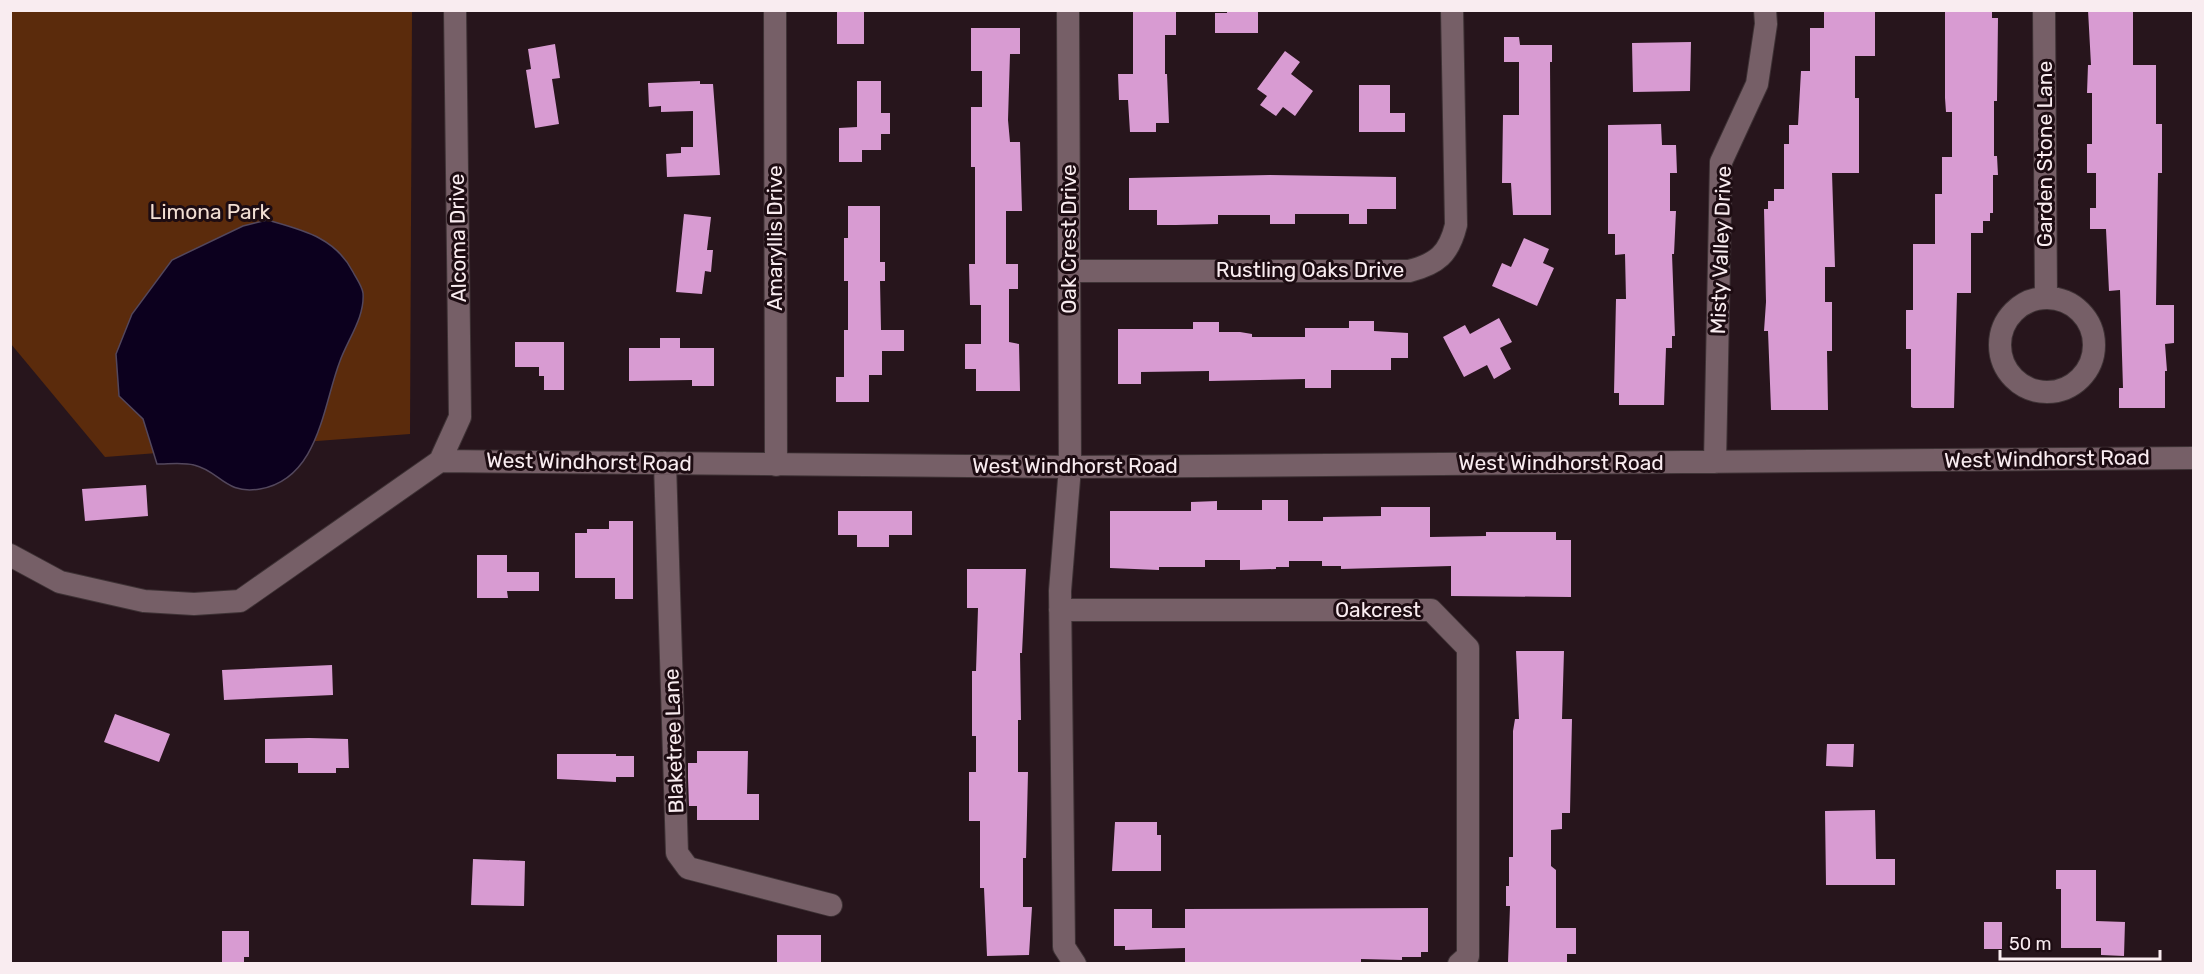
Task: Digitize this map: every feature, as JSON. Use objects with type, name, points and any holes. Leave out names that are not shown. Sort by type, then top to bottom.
[{"type":"street","name":"Alcoma Drive","points":[[441,461],[460,417],[455,10]]},
{"type":"street","name":"Amaryllis Drive","points":[[775,10],[776,465]]},
{"type":"street","name":"Oak Crest Drive","points":[[1068,10],[1070,467]]},
{"type":"street","name":"Rustling Oaks Drive","points":[[1069,271],[1409,271],[1428,266],[1451,244],[1456,225],[1452,10]]},
{"type":"street","name":"Misty Valley Drive","points":[[1715,462],[1721,162],[1757,84],[1766,24],[1765,10]]},
{"type":"street","name":"Garden Stone Lane","points":[[2044,10],[2046,298]]},
{"type":"street","points":[[2046,298],[2062,300],[2076,308],[2087,320],[2094,334],[2095,351],[2090,366],[2080,379],[2067,388],[2051,393],[2035,391],[2021,385],[2010,375],[1999,347],[2001,332],[2007,319],[2031,300],[2046,298]]},
{"type":"street","name":"West Windhorst Road","points":[[441,461],[1070,467],[2193,458]]},
{"type":"street","points":[[10,555],[60,582],[144,601],[194,604],[240,601],[441,461]]},
{"type":"street","name":"Blaketree Lane","points":[[665,463],[677,853],[688,868],[831,905]]},
{"type":"street","points":[[1070,467],[1060,610],[1064,947],[1075,963]]},
{"type":"street","name":"Oakcrest","points":[[1060,610],[1431,610],[1468,648],[1468,956],[1459,963]]},
{"type":"green space","name":"Limona Park","points":[[10,11],[412,11],[410,434],[105,457],[11,344]]},
{"type":"shaded area","points":[[267,220],[305,232],[337,251],[346,260],[360,285],[363,302],[359,319],[340,361],[316,438],[307,456],[295,471],[280,482],[260,489],[248,490],[231,486],[203,468],[194,465],[157,464],[143,419],[119,396],[116,354],[132,314],[172,260],[243,226]]},
{"type":"building","points":[[837,10],[864,10],[864,44],[837,44]]},
{"type":"building","points":[[1133,10],[1176,12],[1176,35],[1165,35],[1169,123],[1156,123],[1156,132],[1130,132],[1128,100],[1119,100],[1118,74],[1133,74]]},
{"type":"building","points":[[1227,10],[1258,10],[1258,33],[1215,33],[1215,13],[1227,13]]},
{"type":"building","points":[[1824,10],[1875,10],[1875,56],[1855,56],[1855,98],[1859,98],[1859,173],[1832,173],[1835,267],[1825,267],[1825,302],[1832,302],[1832,351],[1827,351],[1828,410],[1771,410],[1768,331],[1764,331],[1766,302],[1764,209],[1768,209],[1768,201],[1774,201],[1774,189],[1784,189],[1784,144],[1789,144],[1789,125],[1798,125],[1801,71],[1810,71],[1810,28],[1824,28]]},
{"type":"building","points":[[1945,10],[1992,10],[1992,18],[1998,18],[1994,156],[1997,156],[1998,175],[1993,175],[1993,213],[1990,213],[1990,221],[1983,221],[1983,233],[1971,233],[1971,293],[1957,293],[1954,408],[1913,408],[1911,407],[1911,349],[1906,349],[1906,310],[1913,310],[1913,244],[1935,244],[1935,194],[1942,194],[1942,157],[1952,157],[1952,112],[1946,112],[1945,98]]},
{"type":"building","points":[[2088,10],[2133,10],[2133,65],[2156,65],[2156,124],[2162,124],[2162,173],[2158,173],[2156,305],[2174,305],[2174,343],[2165,344],[2167,371],[2165,371],[2165,408],[2119,408],[2119,388],[2123,388],[2120,290],[2109,291],[2106,229],[2090,229],[2090,208],[2096,208],[2096,173],[2087,173],[2087,144],[2092,144],[2092,93],[2087,93],[2088,65],[2091,65]]},
{"type":"building","points":[[971,28],[1020,28],[1020,54],[1010,54],[1008,120],[1010,142],[1020,142],[1022,211],[1006,211],[1006,264],[1018,264],[1018,289],[1009,289],[1009,342],[1019,344],[1020,391],[976,391],[976,369],[965,369],[965,344],[981,344],[981,305],[970,305],[969,264],[975,264],[975,167],[971,167],[971,107],[982,107],[982,71],[971,71]]},
{"type":"building","points":[[1504,37],[1519,37],[1520,45],[1552,45],[1552,62],[1550,62],[1551,215],[1513,215],[1511,183],[1502,183],[1503,115],[1519,115],[1519,62],[1504,62]]},
{"type":"building","points":[[1691,42],[1690,91],[1633,92],[1632,43]]},
{"type":"building","points":[[555,44],[560,78],[552,79],[559,124],[535,128],[526,70],[531,69],[528,49]]},
{"type":"building","points":[[1285,51],[1300,62],[1291,74],[1313,91],[1295,116],[1283,107],[1276,116],[1260,105],[1267,96],[1257,89]]},
{"type":"building","points":[[700,81],[700,84],[713,84],[720,175],[667,177],[666,154],[681,153],[681,147],[693,147],[693,111],[661,112],[661,106],[649,107],[648,83]]},
{"type":"building","points":[[857,81],[881,81],[881,113],[890,113],[890,134],[881,134],[881,150],[862,150],[862,162],[839,162],[839,128],[857,127]]},
{"type":"building","points":[[1359,85],[1390,85],[1390,113],[1405,113],[1405,132],[1359,132]]},
{"type":"building","points":[[1661,124],[1662,145],[1676,145],[1677,173],[1670,173],[1670,211],[1676,211],[1674,254],[1672,254],[1675,336],[1672,336],[1672,348],[1666,348],[1664,405],[1619,405],[1619,393],[1614,393],[1616,299],[1626,299],[1625,254],[1615,255],[1615,234],[1608,234],[1608,125]]},
{"type":"building","points":[[1270,175],[1396,177],[1396,209],[1367,209],[1367,224],[1349,224],[1349,214],[1295,214],[1295,224],[1270,224],[1270,215],[1218,215],[1218,224],[1176,225],[1157,225],[1157,210],[1129,210],[1129,178]]},
{"type":"building","points":[[848,206],[880,206],[880,262],[885,262],[885,281],[880,281],[881,330],[904,330],[904,351],[882,351],[882,375],[869,375],[869,402],[836,402],[836,377],[844,377],[844,330],[848,330],[848,281],[844,281],[844,238],[848,238]]},
{"type":"building","points":[[684,214],[711,217],[707,250],[713,250],[711,272],[705,271],[702,294],[676,292]]},
{"type":"building","points":[[1524,238],[1549,249],[1543,263],[1554,268],[1537,306],[1492,286],[1502,263],[1511,267]]},
{"type":"building","points":[[1499,318],[1512,342],[1500,348],[1511,369],[1494,379],[1487,365],[1464,377],[1443,337],[1465,325],[1470,334]]},
{"type":"building","points":[[1349,321],[1374,321],[1374,331],[1408,333],[1408,358],[1391,358],[1391,370],[1331,370],[1331,388],[1305,388],[1305,379],[1209,381],[1209,371],[1141,372],[1141,384],[1118,384],[1118,329],[1193,329],[1193,322],[1219,322],[1219,332],[1240,332],[1252,334],[1252,337],[1305,337],[1305,328],[1349,328]]},
{"type":"building","points":[[660,338],[680,338],[680,348],[714,348],[714,386],[692,386],[692,380],[629,381],[629,348],[660,348]]},
{"type":"building","points":[[515,342],[564,342],[564,390],[544,390],[544,376],[539,376],[539,367],[515,367]]},
{"type":"building","points":[[146,485],[148,516],[85,521],[82,489]]},
{"type":"building","points":[[1262,500],[1288,500],[1288,521],[1323,521],[1323,517],[1381,516],[1381,507],[1430,507],[1430,537],[1486,536],[1486,532],[1556,532],[1556,540],[1571,540],[1571,597],[1451,596],[1451,566],[1341,569],[1341,566],[1322,566],[1322,561],[1289,561],[1289,567],[1240,570],[1240,560],[1205,560],[1205,567],[1159,567],[1159,570],[1110,568],[1110,511],[1191,511],[1191,502],[1217,501],[1217,510],[1262,510]]},
{"type":"building","points":[[838,511],[912,511],[912,535],[889,535],[889,547],[857,547],[857,535],[838,535]]},
{"type":"building","points":[[609,521],[633,521],[633,599],[615,599],[615,578],[575,578],[575,533],[587,533],[587,529],[609,529]]},
{"type":"building","points":[[477,555],[507,555],[507,572],[539,572],[539,591],[507,591],[508,598],[477,598]]},
{"type":"building","points":[[967,569],[1026,569],[1022,653],[1020,653],[1021,720],[1018,720],[1018,772],[1028,772],[1026,858],[1023,858],[1023,907],[1032,907],[1029,955],[987,956],[984,888],[980,888],[980,821],[969,821],[969,772],[976,772],[976,736],[972,736],[972,671],[976,671],[978,608],[967,608]]},
{"type":"building","points":[[1516,651],[1564,651],[1562,719],[1572,719],[1570,813],[1562,813],[1562,829],[1551,830],[1551,866],[1556,870],[1556,928],[1576,928],[1576,954],[1567,954],[1567,963],[1508,963],[1510,906],[1506,906],[1506,886],[1509,886],[1509,857],[1513,857],[1513,731],[1515,719],[1519,719]]},
{"type":"building","points":[[332,665],[333,695],[224,700],[222,670]]},
{"type":"building","points":[[115,714],[170,734],[159,762],[104,742]]},
{"type":"building","points":[[265,739],[348,739],[349,768],[336,768],[336,773],[298,773],[298,763],[265,763]]},
{"type":"building","points":[[1827,744],[1854,744],[1853,767],[1826,766]]},
{"type":"building","points":[[697,751],[748,751],[747,794],[759,794],[759,820],[697,820],[697,806],[689,806],[688,763],[697,763]]},
{"type":"building","points":[[557,754],[634,756],[634,777],[616,777],[616,782],[557,779]]},
{"type":"building","points":[[1875,810],[1876,859],[1895,859],[1895,885],[1826,885],[1825,811]]},
{"type":"building","points":[[1115,822],[1157,822],[1157,835],[1161,835],[1161,871],[1112,871]]},
{"type":"building","points":[[473,859],[525,861],[524,906],[471,905]]},
{"type":"building","points":[[2056,870],[2096,870],[2096,921],[2125,922],[2124,956],[2101,955],[2101,948],[2061,948],[2061,889],[2056,889]]},
{"type":"building","points":[[1428,908],[1428,952],[1421,952],[1421,957],[1402,957],[1402,960],[1361,959],[1361,963],[1185,963],[1185,948],[1125,950],[1125,946],[1114,946],[1114,909],[1152,909],[1152,928],[1185,928],[1185,909]]},
{"type":"building","points":[[1984,922],[2002,922],[2002,949],[1984,949]]},
{"type":"building","points":[[222,931],[249,931],[249,957],[244,957],[244,963],[222,963]]},
{"type":"building","points":[[777,935],[821,935],[821,963],[777,963]]}]
